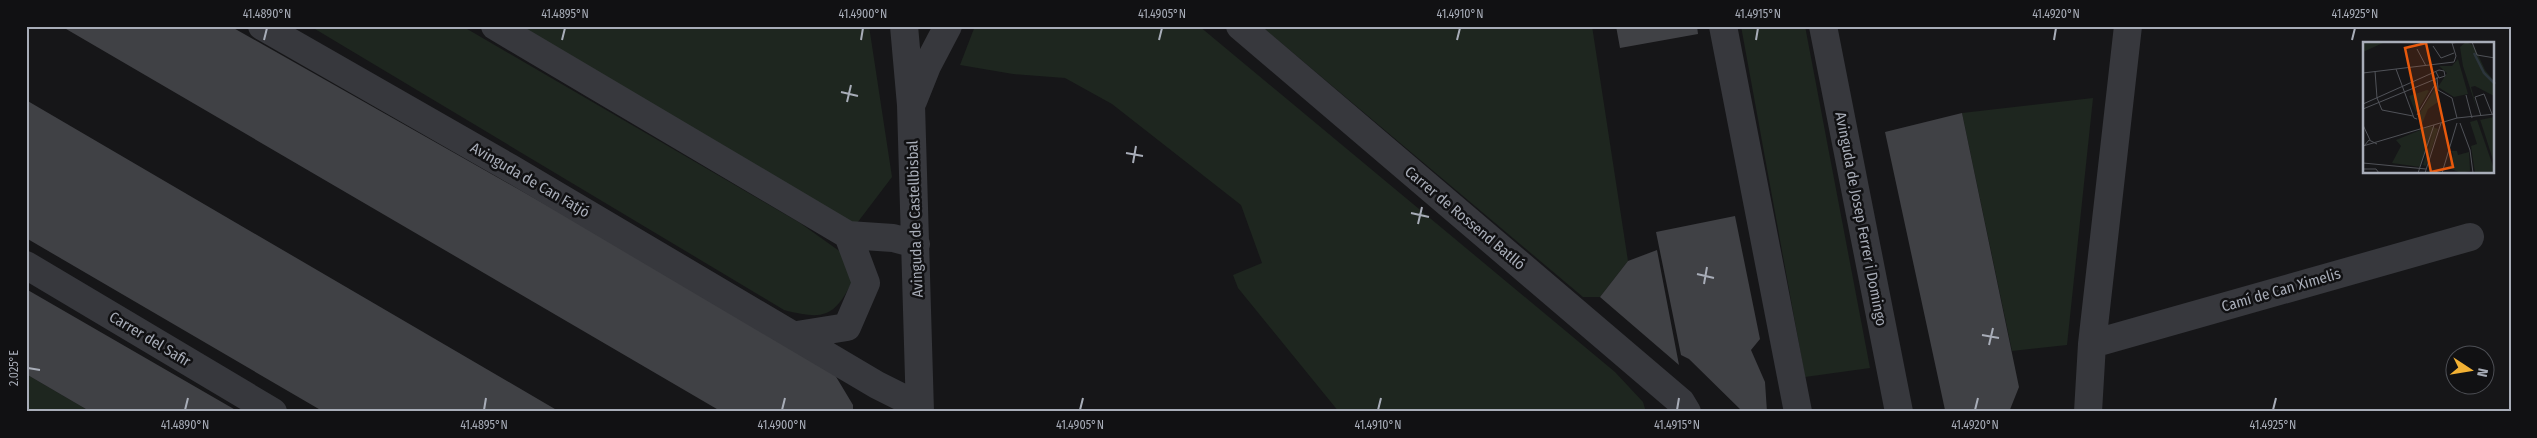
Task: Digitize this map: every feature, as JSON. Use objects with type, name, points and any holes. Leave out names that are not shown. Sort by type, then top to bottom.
[{"type":"street","name":"Avinguda de Can Fatjó","points":[[262,26],[797,335],[919,409]]},
{"type":"street","points":[[495,26],[848,235],[892,238],[916,244]]},
{"type":"street","name":"Avinguda de Castellbisbal","points":[[904,26],[911,105],[919,409]]},
{"type":"street","points":[[911,105],[927,66],[948,26]]},
{"type":"street","name":"Carrer de Rossend Batlló","points":[[1240,26],[1683,408]]},
{"type":"street","points":[[1724,26],[1798,412]]},
{"type":"street","name":"Avinguda de Josep Ferrer i Domingo","points":[[1823,26],[1899,412]]},
{"type":"street","points":[[2088,412],[2092,344],[2128,26]]},
{"type":"street","points":[[797,335],[847,327],[866,283],[848,235]]},
{"type":"street","name":"Camí de Can Ximelis","points":[[2092,344],[2470,237]]},
{"type":"street","name":"Carrer del Safir","points":[[26,266],[273,412]]},
{"type":"shaded area","points":[[310,26],[462,26],[800,223],[845,255],[853,280],[840,302],[826,313],[809,315],[784,310]]},
{"type":"shaded area","points":[[500,26],[869,26],[892,177],[848,235]]},
{"type":"shaded area","points":[[975,26],[1199,26],[1615,372],[1643,402],[1646,412],[1339,412],[1238,288],[1233,275],[1262,263],[1241,205],[1112,104],[1065,78],[1013,74],[960,65]]},
{"type":"shaded area","points":[[1261,26],[1592,26],[1628,261],[1600,297],[1583,297]]},
{"type":"shaded area","points":[[1741,26],[1805,26],[1870,368],[1805,377]]},
{"type":"shaded area","points":[[2093,98],[2067,345],[2012,351],[1962,113]]},
{"type":"shaded area","points":[[26,374],[91,412],[26,412]]},
{"type":"building","points":[[61,26],[230,26],[829,365],[853,405],[853,412],[722,412]]},
{"type":"building","points":[[1616,26],[1697,26],[1698,34],[1620,48]]},
{"type":"building","points":[[26,100],[560,412],[324,412],[26,238]]},
{"type":"building","points":[[1962,113],[2019,387],[2009,412],[1945,410],[1885,132]]},
{"type":"building","points":[[1735,216],[1760,339],[1751,350],[1765,382],[1767,412],[1743,412],[1689,359],[1681,355],[1656,232]]},
{"type":"building","points":[[1657,250],[1679,365],[1600,297],[1628,261]]},
{"type":"building","points":[[26,289],[239,412],[91,412],[26,374]]}]
